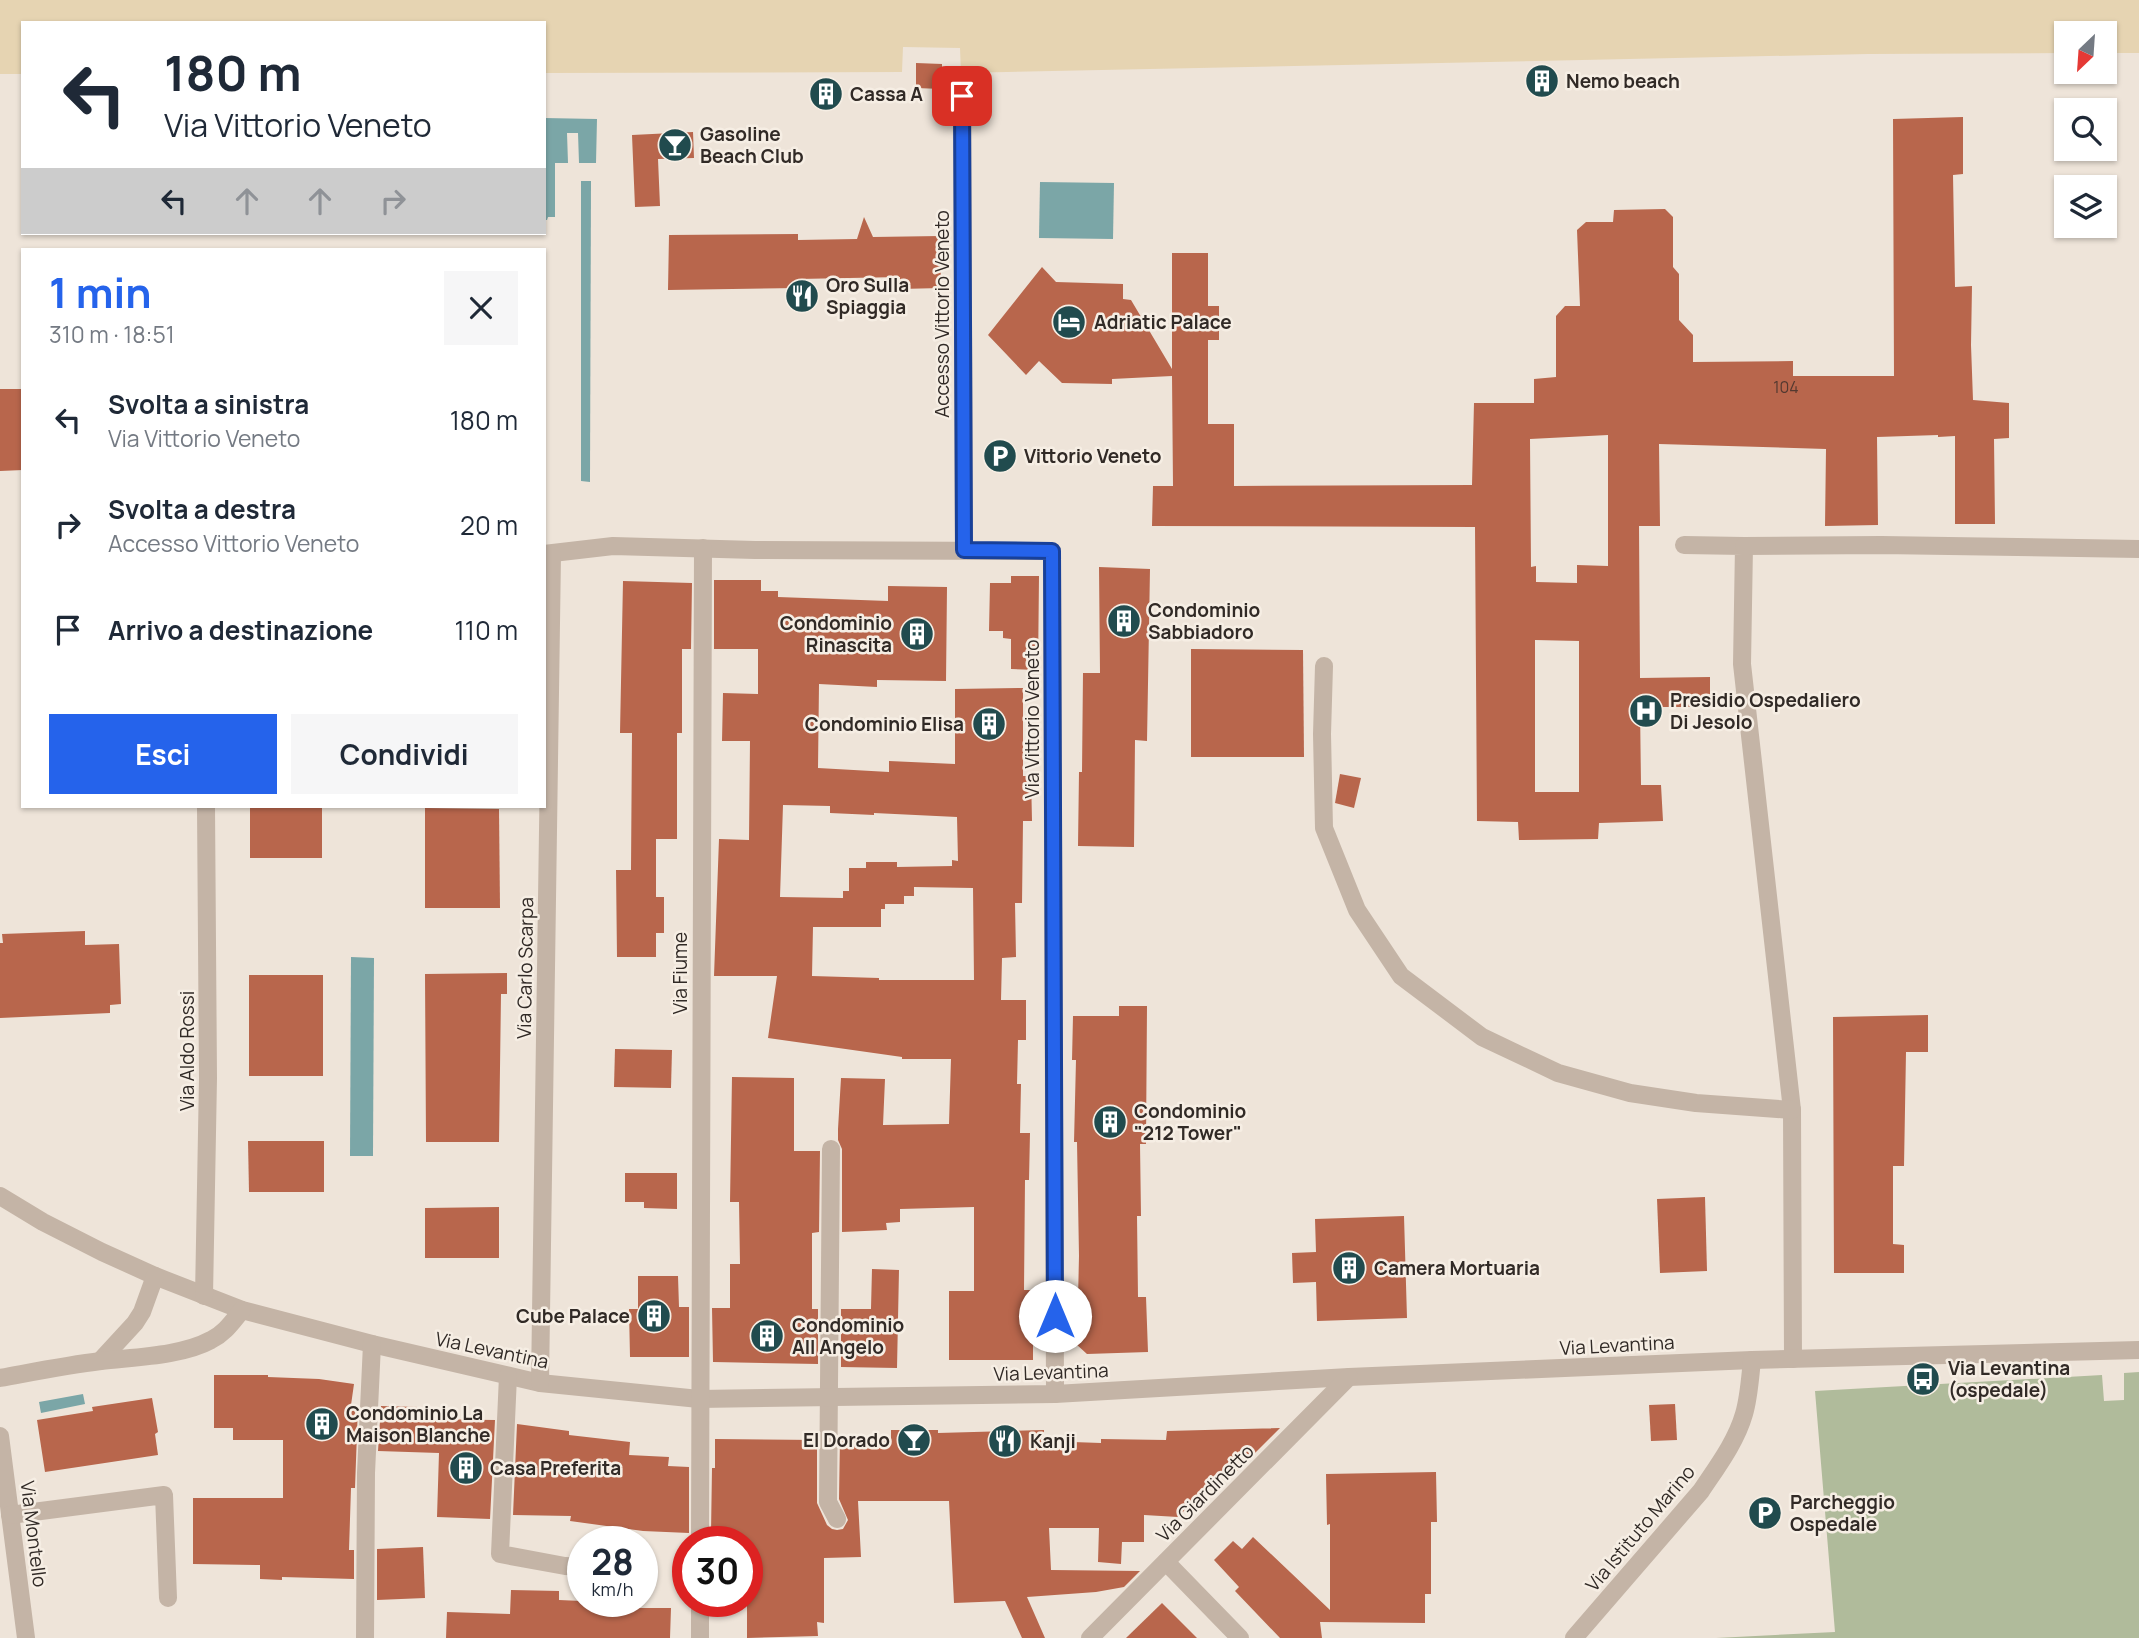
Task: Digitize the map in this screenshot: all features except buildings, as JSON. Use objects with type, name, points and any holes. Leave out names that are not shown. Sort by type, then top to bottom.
[{"type":"street","name":"Accesso Vittorio Veneto","points":[[962,78],[964,550]]},
{"type":"street","points":[[1684,545],[1881,545],[2139,550]]},
{"type":"street","name":"Via Vittorio Veneto","points":[[548,554],[613,546],[1052,551],[1055,1394]]},
{"type":"street","points":[[1744,546],[1742,664],[1792,1110],[1793,1359]]},
{"type":"street","name":"Via Fiume","points":[[699,1526],[703,548]]},
{"type":"street","name":"Via Carlo Scarpa","points":[[546,761],[548,554]]},
{"type":"street","points":[[1324,666],[1324,828],[1357,910],[1401,976],[1482,1037],[1558,1073],[1630,1093],[1696,1103],[1792,1110]]},
{"type":"street","name":"Via Aldo Rossi","points":[[204,1296],[208,1078],[206,808]]},
{"type":"street","name":"Via Carlo Scarpa","points":[[540,1383],[546,808]]},
{"type":"street","points":[[831,1149],[828,1502],[837,1519]]},
{"type":"street","name":"Via Levantina","points":[[0,1196],[55,1228],[155,1276],[242,1310],[540,1383],[699,1399],[1055,1394],[1349,1377],[1752,1360],[2139,1350]]},
{"type":"street","points":[[100,1361],[135,1323],[142,1312],[155,1276]]},
{"type":"street","points":[[0,1378],[159,1354],[209,1341],[225,1332],[242,1310]]},
{"type":"street","points":[[365,1638],[366,1473],[372,1344]]},
{"type":"street","name":"Via Istituto Marino","points":[[1574,1638],[1701,1491],[1714,1472],[1738,1431],[1744,1414],[1752,1360]]},
{"type":"street","points":[[508,1376],[499,1554],[567,1566]]},
{"type":"street","name":"Via Giardinetto","points":[[1090,1638],[1349,1377]]},
{"type":"street","name":"Via Montello","points":[[0,1436],[26,1638]]},
{"type":"street","points":[[10,1515],[164,1495],[168,1598]]},
{"type":"street","points":[[1166,1562],[1240,1638]]},
{"type":"street","points":[[700,1617],[700,1638]]},
{"type":"green space","points":[[2139,1372],[2139,1638],[1716,1638],[1835,1632],[1815,1391],[2102,1375],[2104,1401],[2124,1400],[2124,1373]]},
{"type":"sand","points":[[0,0],[2139,0],[2139,53],[2118,53],[2118,21],[2054,21],[2054,53],[1868,54],[961,73],[960,48],[903,47],[902,72],[546,73],[546,21],[21,21],[21,74],[0,74]]},
{"type":"water","points":[[546,118],[597,119],[596,163],[579,163],[578,133],[567,133],[568,163],[555,163],[555,217],[548,217],[547,220]]},
{"type":"water","points":[[581,181],[591,181],[590,482],[581,481]]},
{"type":"water","points":[[1040,182],[1114,183],[1113,239],[1039,238]]},
{"type":"water","points":[[351,957],[374,958],[373,1156],[350,1156]]},
{"type":"water","points":[[83,1394],[85,1404],[41,1413],[39,1402]]},
{"type":"place","name":"Nemo beach","points":[[1542,81]]},
{"type":"place","name":"Cassa A","points":[[826,94]]},
{"type":"place","name":"Gasoline Beach Club","points":[[675,145]]},
{"type":"place","name":"Oro Sulla Spiaggia","points":[[802,296]]},
{"type":"place","name":"Adriatic Palace","points":[[1069,322]]},
{"type":"place","name":"Vittorio Veneto","points":[[1000,456]]},
{"type":"place","name":"Condominio Sabbiadoro","points":[[1124,621]]},
{"type":"place","name":"Condominio Rinascita","points":[[917,634]]},
{"type":"place","name":"Presidio Ospedaliero Di Jesolo","points":[[1646,711]]},
{"type":"place","name":"Condominio Elisa","points":[[989,724]]},
{"type":"place","name":"Condominio \"212 Tower\"","points":[[1110,1122]]},
{"type":"place","name":"Camera Mortuaria","points":[[1349,1268]]},
{"type":"place","name":"Cube Palace","points":[[654,1316]]},
{"type":"place","name":"Condominio All Angelo","points":[[767,1336]]},
{"type":"place","name":"Via Levantina (ospedale)","points":[[1923,1379]]},
{"type":"place","name":"Condominio La Maison Blanche","points":[[322,1424]]},
{"type":"place","name":"El Dorado","points":[[914,1440]]},
{"type":"place","name":"Kanji","points":[[1005,1441]]},
{"type":"place","name":"Casa Preferita","points":[[466,1468]]},
{"type":"place","name":"Parcheggio Ospedale","points":[[1765,1513]]},
{"type":"route","points":[[962,96],[964,550],[1052,551],[1055,1316]]}]
